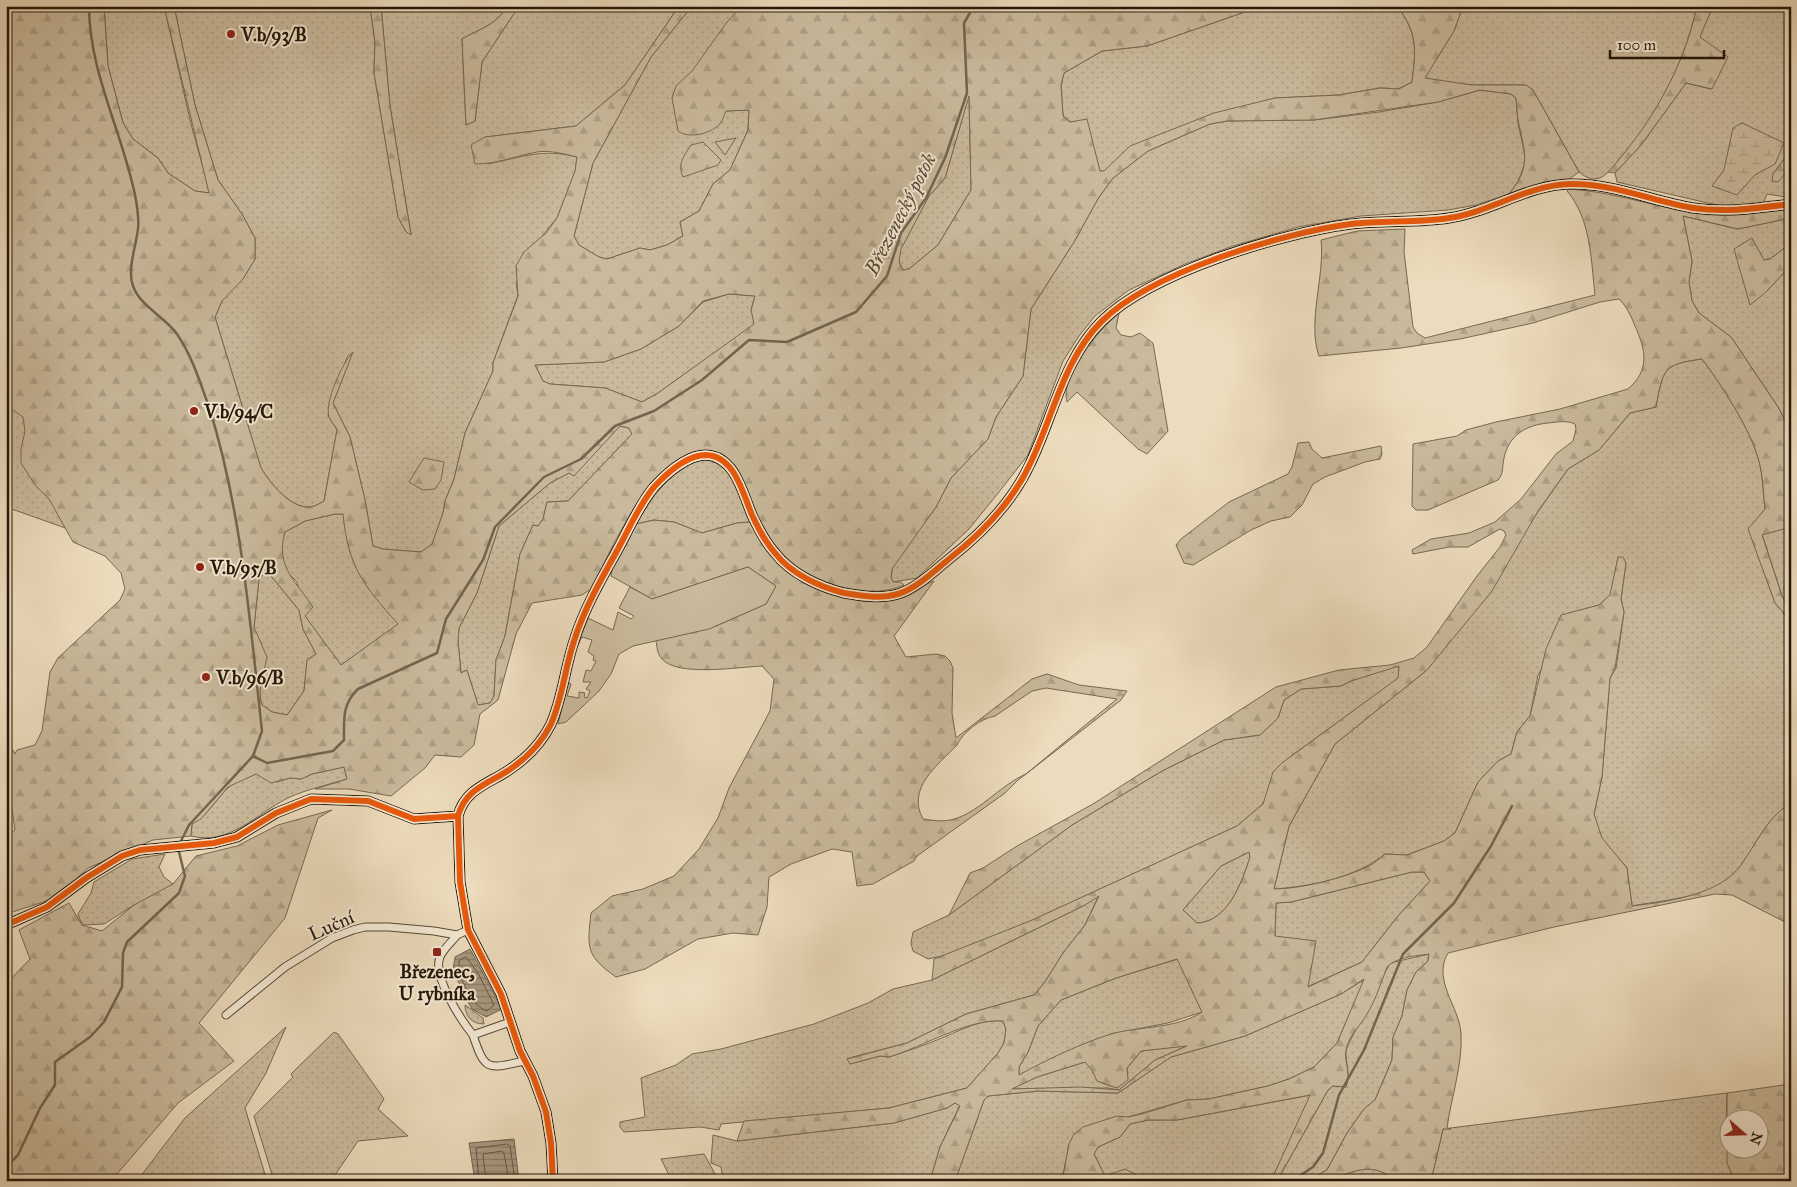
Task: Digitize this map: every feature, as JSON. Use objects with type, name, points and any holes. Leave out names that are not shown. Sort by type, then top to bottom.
[{"type":"street","points":[[553,1181],[551,1143],[546,1112],[533,1076],[524,1061],[501,994],[468,930],[460,882],[458,816],[460,808],[472,791],[524,759],[544,737],[555,712],[567,662],[585,611],[648,495],[657,484],[688,459],[700,455],[711,455],[731,469],[742,487],[754,520],[774,553],[801,575],[836,591],[863,597],[898,594],[922,580],[957,553],[987,524],[1014,492],[1029,467],[1070,367],[1087,338],[1103,320],[1144,292],[1196,267],[1250,248],[1306,232],[1351,224],[1451,218],[1544,187],[1569,184],[1601,186],[1672,204],[1717,210],[1734,211],[1791,204]]},
{"type":"street","points":[[6,925],[47,907],[86,878],[122,856],[140,850],[214,843],[236,837],[276,813],[311,799],[368,801],[414,819],[458,816]]},
{"type":"street","name":"Luční","points":[[226,1015],[285,966],[332,938],[353,930],[365,927],[389,928],[434,931],[457,936]]},
{"type":"street","points":[[468,930],[457,936],[441,955],[440,971],[455,1009],[473,1035],[479,1053],[487,1064],[496,1068],[524,1061]]},
{"type":"street","points":[[473,1035],[510,1022]]},
{"type":"green space","points":[[6,6],[104,6],[108,66],[123,123],[133,139],[158,158],[168,173],[195,191],[209,193],[164,6],[174,6],[195,105],[218,180],[242,214],[255,238],[255,259],[243,279],[222,301],[215,317],[261,468],[275,487],[295,503],[311,507],[324,501],[337,430],[329,417],[329,402],[340,373],[353,352],[333,403],[350,437],[365,500],[373,546],[383,549],[421,552],[432,544],[454,479],[465,433],[493,371],[493,363],[518,296],[516,266],[524,252],[546,233],[557,218],[575,171],[577,157],[547,152],[537,152],[491,163],[475,164],[471,145],[485,137],[576,126],[625,85],[679,6],[692,6],[651,57],[593,163],[574,236],[579,245],[599,257],[607,259],[640,248],[650,250],[667,245],[683,236],[680,222],[699,211],[713,184],[730,170],[748,130],[749,110],[726,111],[720,124],[715,128],[705,133],[688,135],[678,131],[672,98],[676,86],[692,71],[727,22],[742,6],[1262,6],[1147,46],[1102,51],[1064,73],[1061,85],[1063,116],[1070,122],[1087,119],[1100,171],[1104,171],[1130,146],[1214,113],[1275,98],[1339,95],[1380,88],[1399,89],[1412,82],[1415,51],[1409,25],[1397,6],[1463,6],[1454,31],[1425,78],[1472,85],[1526,85],[1533,90],[1579,172],[1569,179],[1544,182],[1509,194],[1520,177],[1524,161],[1516,98],[1511,94],[1480,90],[1438,102],[1314,120],[1227,121],[1210,124],[1148,151],[1113,178],[1099,197],[1074,242],[1031,309],[1023,376],[996,417],[988,439],[951,478],[936,507],[892,569],[891,577],[893,582],[901,582],[904,585],[881,591],[857,590],[827,583],[802,570],[781,552],[764,529],[757,517],[743,480],[731,462],[724,456],[712,451],[688,454],[670,466],[653,483],[637,504],[591,589],[582,595],[532,603],[516,634],[498,700],[480,714],[474,745],[461,757],[435,755],[425,768],[391,796],[349,789],[315,789],[347,779],[344,767],[312,774],[301,779],[290,778],[271,783],[256,774],[228,787],[201,819],[192,824],[191,836],[153,840],[88,868],[56,898],[6,914],[6,836],[15,830],[10,795],[6,796],[6,737],[15,754],[17,750],[35,745],[42,731],[50,672],[58,658],[120,600],[125,589],[121,573],[105,556],[73,542],[49,499],[35,485],[21,463],[21,449],[25,431],[23,417],[6,405]],"holes":[[[969,96],[971,190],[938,245],[909,269],[903,270],[899,262],[901,249],[929,196],[945,178]],[[729,294],[755,296],[751,310],[754,324],[658,393],[642,402],[605,388],[550,384],[543,381],[535,365],[604,362],[641,349],[679,326],[703,301]],[[620,426],[629,428],[632,434],[568,501],[547,502],[543,519],[538,526],[533,525],[520,554],[505,636],[496,660],[494,696],[490,703],[478,705],[467,670],[461,673],[458,641],[459,628],[477,593],[499,526],[550,483],[569,473],[574,476]],[[343,514],[349,548],[360,575],[398,624],[341,665],[305,616],[313,607],[294,581],[285,564],[283,555],[285,532],[305,521]],[[267,571],[299,610],[303,629],[316,654],[307,660],[304,691],[287,715],[272,712],[261,704],[260,690],[267,657],[254,627],[259,579]]]},
{"type":"green space","points":[[104,6],[164,6],[191,124],[210,193],[195,191],[168,173],[158,158],[133,139],[123,123],[108,66]]},
{"type":"green space","points":[[174,6],[370,6],[375,42],[374,73],[398,217],[406,232],[411,234],[390,106],[381,6],[507,6],[493,22],[462,39],[466,125],[475,121],[482,62],[519,6],[679,6],[625,85],[576,126],[485,137],[488,164],[532,154],[565,154],[577,157],[575,172],[557,218],[538,241],[516,283],[518,295],[493,363],[493,371],[465,433],[454,479],[445,501],[432,545],[421,552],[383,549],[373,546],[365,500],[350,437],[333,403],[352,353],[347,357],[328,415],[337,430],[324,501],[311,507],[295,503],[275,487],[261,468],[215,317],[222,301],[232,288],[243,279],[255,259],[255,238],[242,214],[218,180],[195,105]]},
{"type":"green space","points":[[370,6],[381,6],[390,106],[411,235],[406,232],[398,217],[374,73],[375,42]]},
{"type":"green space","points":[[507,6],[519,6],[482,62],[475,121],[466,125],[462,39],[493,22]]},
{"type":"green space","points":[[692,6],[742,6],[693,71],[678,86],[672,98],[726,111],[749,110],[748,130],[730,170],[713,184],[699,211],[680,222],[683,236],[667,245],[650,250],[640,248],[607,259],[599,257],[579,245],[574,236],[593,163],[651,57]]},
{"type":"green space","points":[[1262,6],[1397,6],[1409,25],[1414,42],[1412,82],[1398,89],[1380,88],[1339,95],[1275,98],[1131,146],[1105,171],[1100,171],[1090,136],[1063,116],[1061,85],[1064,73],[1102,51],[1147,46]]},
{"type":"green space","points":[[1463,6],[1697,6],[1692,27],[1677,68],[1646,126],[1608,172],[1600,178],[1591,179],[1579,172],[1533,90],[1526,85],[1472,85],[1424,79],[1454,31]]},
{"type":"green space","points":[[1697,6],[1713,6],[1700,37],[1728,57],[1712,89],[1686,83],[1641,145],[1615,173],[1608,172],[1638,135],[1663,95],[1684,52]]},
{"type":"green space","points":[[1713,6],[1791,6],[1791,150],[1773,174],[1785,175],[1791,167],[1791,198],[1767,194],[1764,202],[1752,205],[1721,206],[1617,182],[1615,173],[1641,145],[1686,83],[1711,89],[1699,37]]},
{"type":"green space","points":[[1480,90],[1511,94],[1516,98],[1518,123],[1526,160],[1518,182],[1509,194],[1476,205],[1448,210],[1361,216],[1298,227],[1233,246],[1185,264],[1129,290],[1095,316],[1079,336],[1063,361],[1028,455],[999,492],[969,529],[917,578],[893,582],[891,576],[897,560],[936,507],[951,478],[988,439],[996,417],[1023,376],[1031,309],[1074,242],[1099,197],[1113,178],[1148,151],[1210,124],[1227,121],[1314,120],[1379,112],[1438,102]]},
{"type":"green space","points":[[969,95],[971,190],[938,245],[909,269],[903,270],[899,262],[900,249],[929,196],[945,178]]},
{"type":"green space","points":[[1742,123],[1784,143],[1775,164],[1755,175],[1737,195],[1712,186],[1724,170],[1733,128]]},
{"type":"green space","points":[[736,138],[725,155],[715,142]]},
{"type":"green space","points":[[703,142],[721,160],[718,165],[683,177],[681,164],[684,157],[691,145]]},
{"type":"green space","points":[[1791,150],[1791,167],[1778,182],[1772,181],[1773,174]]},
{"type":"green space","points":[[1569,189],[1607,194],[1680,210],[1718,215],[1745,214],[1791,208],[1791,218],[1738,229],[1683,216],[1692,261],[1689,282],[1692,301],[1699,313],[1731,337],[1778,407],[1791,432],[1791,527],[1762,535],[1782,596],[1791,613],[1791,628],[1783,612],[1775,603],[1748,529],[1765,509],[1760,466],[1752,441],[1732,404],[1702,359],[1672,366],[1663,376],[1656,407],[1630,413],[1599,450],[1568,469],[1538,511],[1492,591],[1427,670],[1335,744],[1289,826],[1274,889],[1310,885],[1336,879],[1369,866],[1385,854],[1407,855],[1444,841],[1455,833],[1478,782],[1498,761],[1511,754],[1517,732],[1530,716],[1546,649],[1561,615],[1599,605],[1610,595],[1618,557],[1623,557],[1626,563],[1621,599],[1624,612],[1615,668],[1610,678],[1602,777],[1594,814],[1602,838],[1627,868],[1632,906],[1691,895],[1720,884],[1732,875],[1741,865],[1768,824],[1788,805],[1787,786],[1791,780],[1791,925],[1732,895],[1715,894],[1554,927],[1448,953],[1443,973],[1459,1023],[1461,1045],[1459,1069],[1447,1128],[1451,1129],[1443,1129],[1431,1181],[1387,1181],[1386,1174],[1370,1169],[1355,1171],[1325,1181],[1305,1181],[1308,1176],[1313,1178],[1327,1170],[1347,1133],[1364,1109],[1375,1100],[1392,1060],[1393,1037],[1402,1016],[1407,990],[1416,972],[1428,961],[1429,954],[1401,959],[1387,967],[1365,1018],[1351,1037],[1347,1046],[1348,1081],[1346,1087],[1333,1086],[1328,1090],[1277,1181],[1271,1181],[1310,1095],[1177,1120],[1148,1120],[1130,1124],[1120,1137],[1098,1147],[1094,1154],[1105,1176],[1125,1169],[1135,1174],[1134,1181],[1062,1181],[1069,1144],[1074,1134],[1083,1127],[1117,1116],[1128,1117],[1142,1114],[1187,1100],[1209,1099],[1268,1086],[1289,1079],[1314,1067],[1337,1043],[1364,979],[1341,994],[1245,1036],[1171,1057],[1118,1093],[1038,1091],[988,1096],[984,1100],[955,1181],[930,1181],[940,1147],[960,1106],[955,1103],[947,1108],[894,1123],[737,1141],[744,1121],[889,1108],[967,1088],[998,1053],[1004,1043],[1006,1029],[1003,1021],[990,1021],[961,1028],[889,1057],[880,1056],[850,1064],[847,1059],[907,1043],[966,1014],[1034,995],[1085,925],[1099,896],[1085,905],[932,980],[934,959],[1030,921],[1237,826],[1263,804],[1273,772],[1282,763],[1398,678],[1399,666],[1341,686],[1301,689],[1284,700],[1278,718],[1260,735],[1224,740],[1162,771],[1072,825],[949,915],[970,873],[983,868],[1017,846],[1093,804],[1276,687],[1339,670],[1390,665],[1414,658],[1427,647],[1500,547],[1506,535],[1500,529],[1468,547],[1449,547],[1413,554],[1412,550],[1431,539],[1469,533],[1495,522],[1521,499],[1556,454],[1573,441],[1576,429],[1575,424],[1562,422],[1540,424],[1526,429],[1514,437],[1506,450],[1502,472],[1498,480],[1428,510],[1416,510],[1412,506],[1413,444],[1457,436],[1466,430],[1560,409],[1628,389],[1640,375],[1643,367],[1642,343],[1630,315],[1619,299],[1600,302],[1533,323],[1460,339],[1401,348],[1319,356],[1316,343],[1315,314],[1321,269],[1321,240],[1357,231],[1405,229],[1404,252],[1413,327],[1417,333],[1425,338],[1595,295],[1591,254],[1585,227],[1575,202],[1567,191]],"holes":[[[1249,852],[1250,857],[1247,867],[1232,899],[1217,916],[1208,921],[1197,923],[1183,910],[1221,866]],[[1412,872],[1424,872],[1430,881],[1398,916],[1362,962],[1308,987],[1316,941],[1275,936],[1276,903],[1291,902]],[[1177,959],[1202,1012],[1170,1024],[1111,1034],[1064,1052],[1019,1075],[1019,1067],[1028,1052],[1038,1026],[1061,1000],[1116,978]],[[1187,1046],[1155,1060],[1119,1090],[1081,1087],[1012,1089],[1037,1077],[1085,1062],[1092,1070],[1097,1081],[1117,1088],[1128,1080],[1127,1068],[1141,1051]]]},
{"type":"green space","points":[[1683,216],[1737,229],[1791,218],[1791,243],[1770,259],[1763,260],[1760,252],[1766,292],[1791,265],[1791,432],[1778,407],[1731,337],[1699,313],[1692,301],[1689,282],[1692,261]]},
{"type":"green space","points":[[1752,238],[1764,260],[1770,259],[1791,243],[1791,265],[1766,292],[1750,305],[1734,249]]},
{"type":"green space","points":[[729,294],[755,296],[751,310],[755,324],[658,393],[642,402],[605,388],[550,384],[543,381],[535,365],[604,362],[641,349],[679,326],[703,302]]},
{"type":"green space","points":[[1119,313],[1116,328],[1121,335],[1131,337],[1140,333],[1153,343],[1168,431],[1147,454],[1138,449],[1077,392],[1067,402],[1066,391],[1075,366],[1092,341]]},
{"type":"green space","points":[[6,347],[71,530],[6,507],[8,404],[6,404]]},
{"type":"green space","points":[[1702,359],[1740,417],[1752,441],[1758,459],[1765,509],[1749,529],[1775,603],[1783,612],[1791,628],[1791,780],[1787,786],[1788,805],[1763,830],[1736,871],[1728,880],[1709,891],[1682,898],[1632,906],[1627,868],[1601,838],[1594,814],[1602,777],[1610,678],[1616,668],[1624,612],[1621,599],[1626,563],[1618,557],[1611,595],[1599,605],[1577,611],[1538,675],[1530,716],[1517,732],[1511,754],[1498,761],[1478,782],[1455,833],[1444,841],[1407,855],[1385,854],[1347,875],[1303,886],[1274,889],[1289,826],[1335,744],[1427,670],[1568,469],[1599,450],[1630,413],[1656,407],[1663,376],[1672,366]]},
{"type":"green space","points":[[620,426],[629,428],[632,434],[568,501],[547,502],[543,519],[538,526],[533,525],[520,554],[505,636],[496,660],[494,696],[490,703],[478,705],[467,670],[461,673],[458,641],[459,628],[477,593],[499,526],[550,483],[569,473]]},
{"type":"green space","points":[[1309,442],[1312,449],[1322,458],[1381,446],[1382,454],[1380,459],[1365,462],[1325,477],[1313,484],[1302,505],[1290,517],[1271,521],[1251,530],[1193,565],[1184,563],[1176,545],[1181,539],[1229,502],[1288,474],[1292,467],[1298,443]]},
{"type":"green space","points":[[424,458],[444,462],[441,480],[435,489],[423,490],[409,482]]},
{"type":"green space","points":[[701,459],[712,461],[728,473],[739,491],[750,522],[737,523],[702,533],[674,522],[654,520],[636,524],[656,494],[671,477]]},
{"type":"green space","points":[[335,514],[344,514],[349,548],[360,575],[376,598],[399,624],[341,665],[304,615],[297,582],[287,572],[283,564],[281,545],[285,532],[305,521]]},
{"type":"green space","points":[[654,520],[674,522],[702,533],[737,523],[750,522],[769,552],[783,568],[808,584],[838,596],[870,601],[885,601],[908,595],[934,581],[894,636],[906,657],[936,654],[945,656],[950,661],[953,668],[952,713],[956,738],[1032,679],[1047,674],[1079,685],[1127,691],[1121,700],[1026,774],[1017,781],[1005,793],[917,856],[914,861],[873,884],[857,886],[852,852],[832,849],[791,864],[769,877],[767,907],[758,935],[733,933],[698,939],[645,969],[616,977],[599,963],[591,950],[589,935],[591,913],[612,896],[643,889],[674,876],[699,849],[718,818],[729,788],[770,711],[774,679],[762,666],[709,670],[681,668],[670,665],[662,659],[658,652],[656,640],[716,626],[766,604],[776,586],[748,567],[652,599],[611,576],[612,569],[636,524]],"holes":[[[1046,688],[1117,699],[1026,774],[970,812],[950,820],[936,821],[923,819],[919,808],[918,797],[926,778],[957,745],[959,740],[973,727],[995,716],[1032,691]]]},
{"type":"green space","points":[[1791,527],[1791,585],[1783,588],[1791,598],[1791,613],[1782,596],[1762,534]]},
{"type":"green space","points":[[748,567],[776,586],[766,604],[709,629],[633,646],[619,654],[611,674],[599,691],[566,722],[558,724],[568,683],[571,684],[567,696],[579,698],[579,692],[585,693],[584,697],[587,698],[590,691],[586,689],[591,682],[583,682],[586,670],[591,671],[596,661],[593,660],[594,656],[588,652],[592,640],[582,637],[575,651],[588,618],[613,630],[618,612],[631,619],[634,616],[619,608],[630,587],[652,599]]},
{"type":"green space","points":[[267,571],[299,610],[303,629],[316,654],[307,660],[304,691],[287,715],[272,712],[261,704],[260,690],[264,675],[254,627],[259,579]]},
{"type":"green space","points":[[1399,665],[1399,678],[1291,756],[1263,804],[1237,826],[1031,921],[947,955],[928,959],[913,951],[911,943],[913,932],[949,915],[1072,825],[1162,771],[1224,740],[1260,735],[1278,718],[1284,700],[1301,689],[1341,686]]},
{"type":"green space","points":[[344,767],[347,779],[288,798],[231,832],[205,838],[191,836],[192,824],[198,821],[234,783],[256,774],[277,782],[290,778],[301,779],[312,774]]},
{"type":"green space","points":[[332,810],[318,818],[285,918],[199,1023],[234,1061],[178,1103],[111,1181],[6,1181],[6,984],[30,959],[19,930],[69,903],[82,925],[102,931],[134,905],[173,884],[196,856],[237,846],[278,825]]},
{"type":"green space","points":[[1249,852],[1250,857],[1247,867],[1232,899],[1217,916],[1208,921],[1197,923],[1183,910],[1221,866]]},
{"type":"green space","points":[[165,854],[159,867],[164,877],[173,884],[161,893],[134,905],[104,924],[82,925],[78,914],[91,893],[94,882],[132,859]]},
{"type":"green space","points":[[1412,872],[1424,872],[1430,881],[1398,916],[1362,962],[1307,987],[1275,936],[1276,903],[1291,902]]},
{"type":"green space","points":[[1099,895],[1085,925],[1034,995],[966,1014],[907,1043],[849,1058],[850,1064],[880,1056],[889,1057],[930,1043],[972,1025],[1003,1021],[1006,1029],[1004,1043],[998,1053],[967,1088],[889,1108],[721,1124],[719,1130],[700,1127],[624,1132],[620,1127],[620,1122],[645,1117],[641,1078],[676,1065],[692,1054],[721,1049],[814,1024],[868,1003],[893,989],[932,980],[1085,905]]},
{"type":"green space","points":[[1429,954],[1428,961],[1416,972],[1407,990],[1402,1016],[1393,1038],[1392,1060],[1375,1100],[1364,1109],[1347,1133],[1327,1170],[1312,1178],[1308,1176],[1305,1181],[1277,1181],[1328,1090],[1333,1086],[1346,1087],[1348,1077],[1346,1049],[1390,963]]},
{"type":"green space","points":[[1178,959],[1202,1012],[1168,1023],[1111,1034],[1019,1076],[1019,1067],[1028,1052],[1038,1026],[1061,1000],[1116,978]]},
{"type":"green space","points":[[1365,979],[1337,1043],[1314,1067],[1289,1079],[1268,1086],[1209,1099],[1187,1100],[1128,1117],[1069,1144],[1062,1181],[955,1181],[984,1100],[988,1096],[1038,1091],[1118,1093],[1171,1057],[1245,1036],[1341,994]]},
{"type":"green space","points":[[465,1005],[483,1018],[484,1024],[476,1023],[470,1019],[466,1013]]},
{"type":"green space","points":[[286,1027],[266,1073],[245,1108],[267,1181],[132,1181],[140,1177],[185,1118]]},
{"type":"green space","points":[[334,1032],[338,1034],[384,1099],[378,1109],[408,1136],[358,1141],[331,1181],[274,1181],[254,1116],[293,1077],[291,1074]]},
{"type":"green space","points":[[1189,1045],[1155,1060],[1119,1090],[1107,1088],[1011,1089],[1037,1077],[1085,1062],[1093,1070],[1097,1081],[1117,1088],[1128,1074],[1127,1068],[1141,1051]]},
{"type":"green space","points":[[1791,1084],[1791,1181],[1735,1181],[1727,1160],[1770,1160],[1770,1110],[1727,1110],[1727,1093]]},
{"type":"green space","points":[[1727,1093],[1726,1110],[1720,1110],[1720,1160],[1730,1160],[1731,1174],[1735,1181],[1431,1181],[1443,1129]]},
{"type":"green space","points":[[1311,1095],[1271,1181],[1134,1181],[1135,1174],[1105,1176],[1094,1154],[1098,1147],[1120,1137],[1130,1124],[1148,1120],[1177,1120]]},
{"type":"green space","points":[[955,1103],[960,1105],[940,1147],[930,1181],[723,1181],[721,1167],[711,1163],[713,1135],[737,1141],[894,1123],[947,1108]]},
{"type":"green space","points":[[704,1154],[719,1181],[672,1181],[661,1159]]},
{"type":"green space","points":[[1365,1169],[1378,1170],[1386,1174],[1387,1181],[1325,1181],[1345,1172]]},
{"type":"water","points":[[470,949],[502,1009],[486,1017],[472,1009],[453,969],[455,957]]},
{"type":"water","points":[[514,1139],[519,1181],[475,1181],[469,1143]]},
{"type":"waterway","points":[[89,6],[94,54],[129,171],[138,216],[137,236],[131,265],[131,280],[141,300],[172,328],[187,351],[209,407],[230,486],[249,609],[262,731],[253,756]]},
{"type":"waterway","name":"Březenecký potok","points":[[180,843],[189,825],[253,756],[267,763],[333,751],[344,740],[345,713],[349,700],[358,689],[437,653],[446,619],[483,560],[495,527],[544,477],[581,459],[615,426],[654,411],[702,380],[749,340],[787,342],[856,312],[887,276],[901,233],[926,198],[945,158],[967,93],[964,23],[974,6]]},
{"type":"waterway","points":[[1292,1181],[1313,1167],[1323,1153],[1339,1095],[1364,1050],[1403,954],[1454,903],[1491,846],[1512,806]]},
{"type":"waterway","name":"Březenecký potok","points":[[6,1167],[18,1155],[40,1108],[55,1085],[55,1062],[90,1037],[104,1022],[122,987],[123,953],[127,942],[179,893],[185,876],[178,848]]},
{"type":"cycle path","points":[[553,1181],[551,1143],[546,1112],[533,1076],[520,1051],[501,994],[468,930],[460,882],[458,816],[461,807],[472,793],[522,761],[547,731],[555,714],[575,638],[589,604],[634,517],[654,487],[671,471],[692,458],[706,455],[716,457],[731,469],[762,535],[789,567],[806,579],[844,593],[878,597],[891,596],[919,583],[961,549],[984,528],[1015,491],[1030,464],[1060,389],[1078,352],[1102,321],[1124,303],[1152,286],[1185,271],[1219,258],[1290,236],[1351,224],[1449,218],[1480,210],[1539,189],[1570,184],[1601,186],[1693,208],[1718,210],[1791,204]]},
{"type":"cycle path","points":[[6,925],[47,907],[86,878],[122,856],[140,850],[214,843],[237,837],[276,813],[311,799],[368,801],[414,819],[458,816]]},
{"type":"place","name":"V.b/93/B","points":[[231,34]]},
{"type":"place","name":"V.b/94/C","points":[[194,411]]},
{"type":"place","name":"V.b/95/B","points":[[200,567]]},
{"type":"place","name":"V.b/96/B","points":[[206,677]]},
{"type":"place","name":"Březenec, U rybníka","points":[[437,952]]}]
